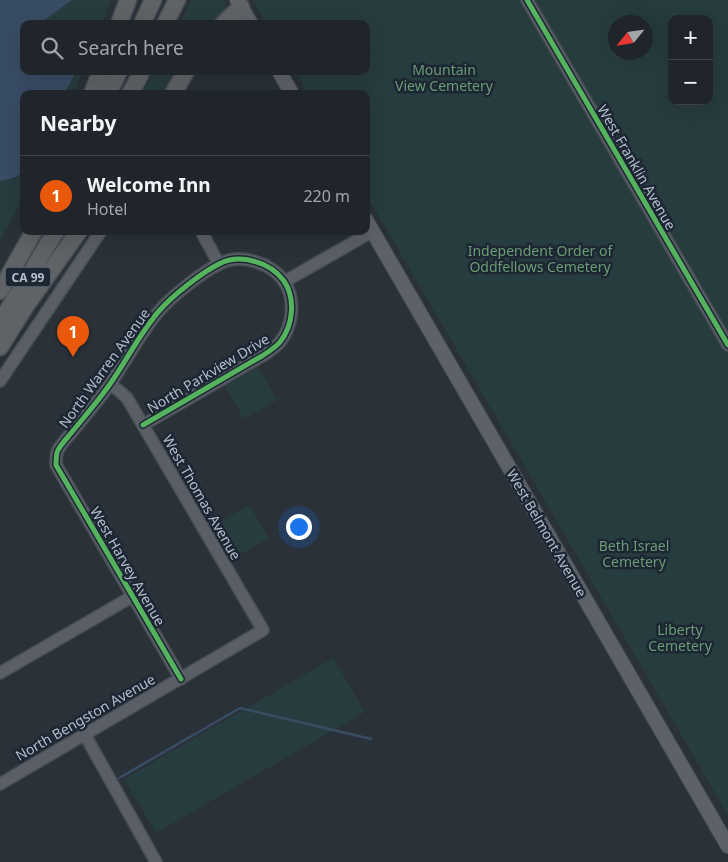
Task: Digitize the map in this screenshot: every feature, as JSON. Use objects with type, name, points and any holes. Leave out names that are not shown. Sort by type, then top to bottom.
[{"type":"highway","points":[[121,20],[128,0]]},
{"type":"highway","points":[[144,20],[153,0]]},
{"type":"highway","points":[[167,20],[177,0]]},
{"type":"highway","points":[[225,20],[239,3]]},
{"type":"highway","points":[[94,90],[99,75]]},
{"type":"highway","points":[[110,90],[117,75]]},
{"type":"highway","points":[[132,90],[140,75]]},
{"type":"highway","points":[[175,90],[184,75]]},
{"type":"highway","name":"CA 99","points":[[0,291],[32,235]]},
{"type":"highway","name":"CA 99","points":[[0,323],[54,235]]},
{"type":"highway","points":[[0,347],[25,307],[76,235]]},
{"type":"main road","points":[[239,3],[249,20]]},
{"type":"main road","points":[[281,75],[290,90]]},
{"type":"main road","name":"West Belmont Avenue","points":[[370,225],[728,846]]},
{"type":"street","name":"West Franklin Avenue","points":[[527,0],[728,345]]},
{"type":"street","points":[[0,382],[99,235]]},
{"type":"street","points":[[203,235],[219,264]]},
{"type":"street","points":[[284,282],[355,235]]},
{"type":"street","name":"North Warren Avenue","points":[[56,465],[58,450],[110,384],[159,310],[173,297],[219,264],[232,260],[252,260],[272,270],[284,282]]},
{"type":"street","name":"North Parkview Drive","points":[[143,425],[276,346],[285,335],[291,315],[290,295],[284,282]]},
{"type":"street","name":"West Thomas Avenue","points":[[110,384],[127,398],[263,630]]},
{"type":"street","name":"West Harvey Avenue","points":[[56,465],[180,679]]},
{"type":"street","points":[[0,673],[133,596]]},
{"type":"street","name":"North Bengston Avenue","points":[[0,784],[263,630]]},
{"type":"street","points":[[85,734],[156,862]]},
{"type":"green space","points":[[0,0],[111,0],[104,20],[20,20],[20,75],[81,75],[75,90],[20,90],[20,203],[0,240]]},
{"type":"green space","points":[[192,0],[222,0],[231,12],[222,20],[181,20]]},
{"type":"green space","points":[[253,0],[728,0],[728,815],[370,201],[370,90],[306,90],[297,75],[370,75],[370,20],[265,20]]},
{"type":"green space","points":[[152,75],[182,75],[173,90],[144,90]]},
{"type":"green space","points":[[258,367],[277,400],[244,419],[225,386]]},
{"type":"green space","points":[[249,505],[269,538],[232,559],[213,526]]},
{"type":"green space","points":[[333,658],[365,712],[156,833],[124,779]]},
{"type":"water","points":[[0,0],[72,0],[45,20],[20,20],[20,75],[74,75],[66,90],[20,90],[20,174],[0,181]]},
{"type":"waterway","points":[[119,778],[240,708],[371,739]]},
{"type":"cycle path","points":[[527,0],[728,345]]},
{"type":"cycle path","points":[[143,425],[262,356],[280,342],[288,328],[291,304],[288,288],[278,274],[263,264],[236,259],[219,264],[187,285],[152,319],[106,390],[57,453],[56,465],[181,679]]},
{"type":"place","name":"Welcome Inn","points":[[73,357]]},
{"type":"park label","name":"Mountain View Cemetery","points":[[444,78]]},
{"type":"park label","name":"Independent Order of Oddfellows Cemetery","points":[[540,258]]},
{"type":"park label","name":"Beth Israel Cemetery","points":[[634,554]]},
{"type":"park label","name":"Liberty Cemetery","points":[[680,638]]}]
